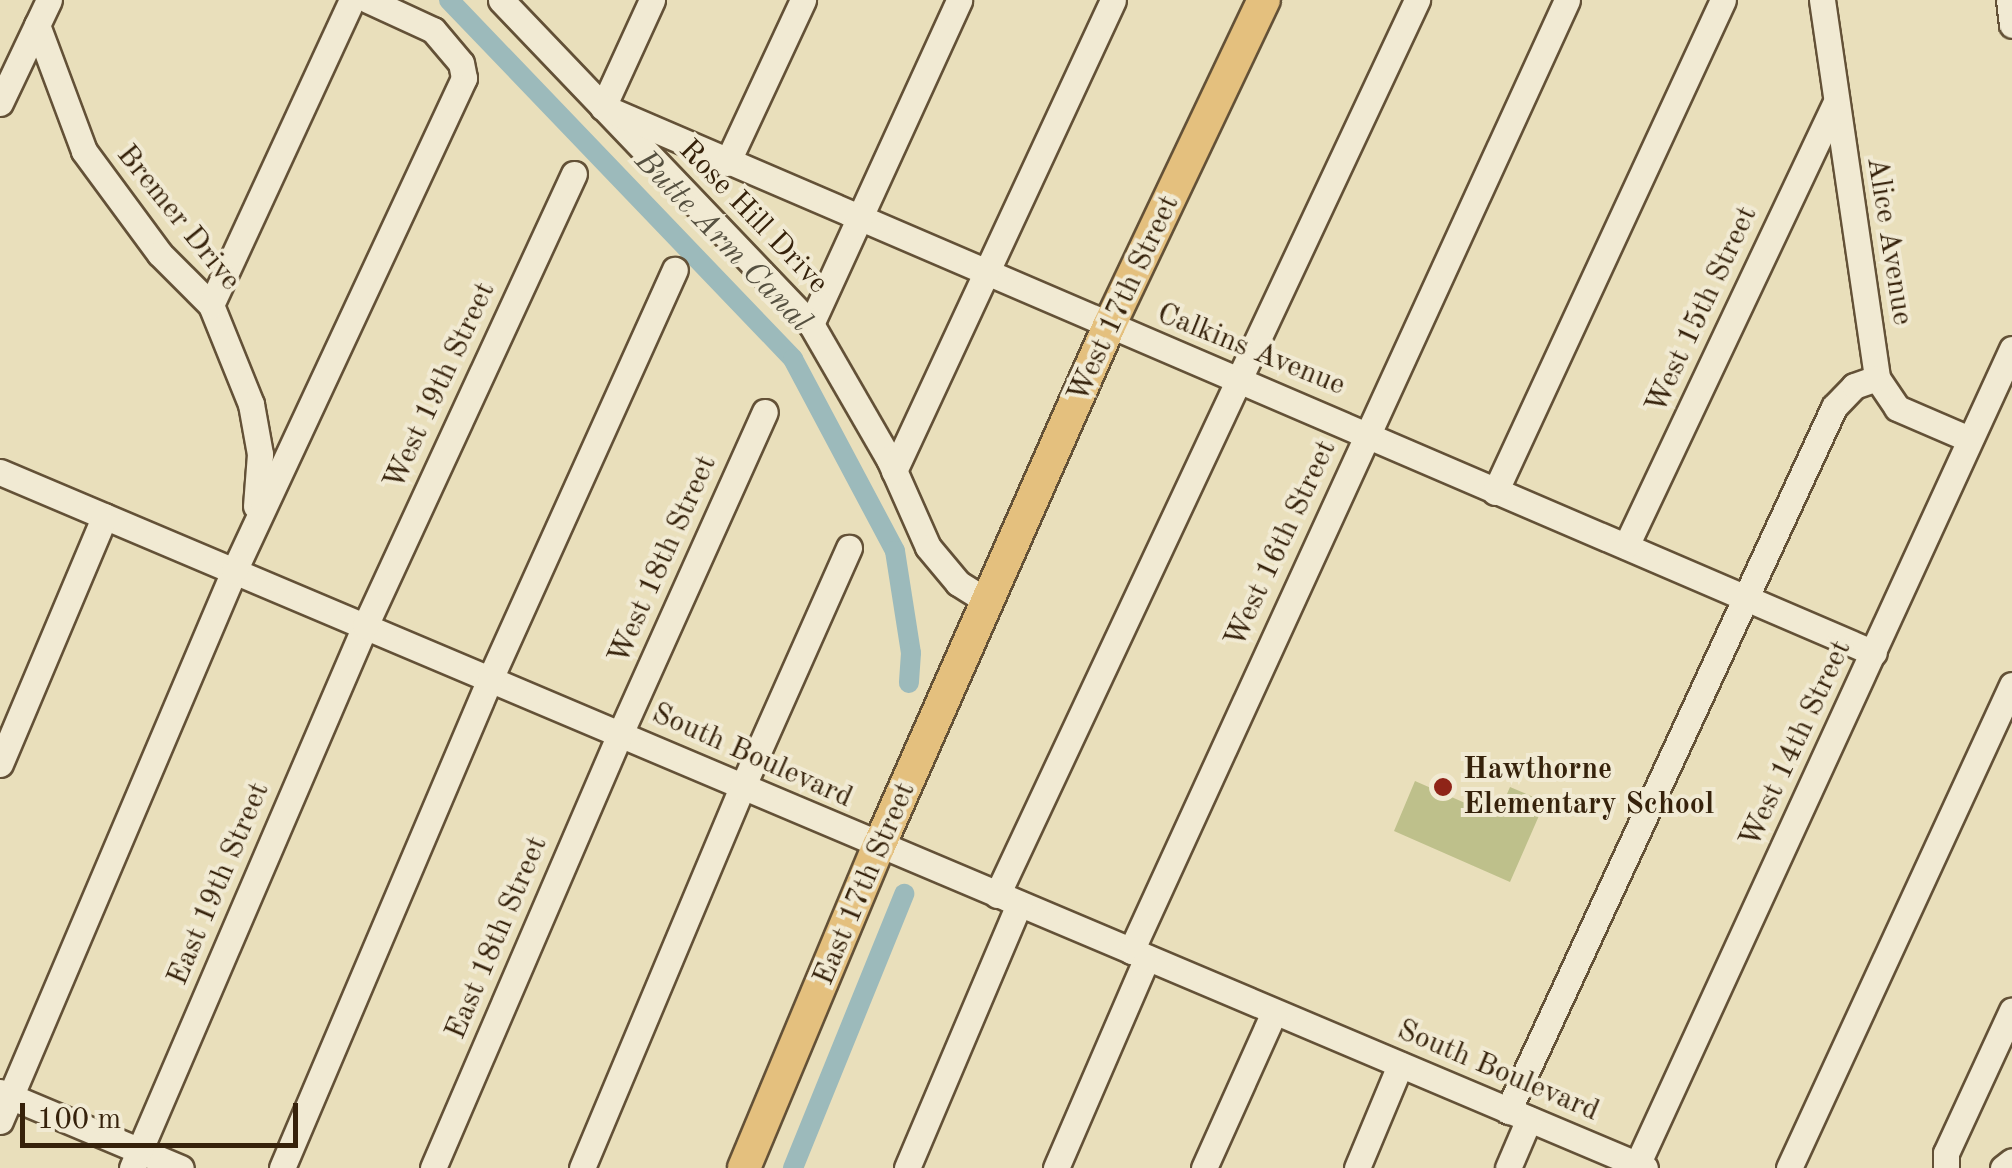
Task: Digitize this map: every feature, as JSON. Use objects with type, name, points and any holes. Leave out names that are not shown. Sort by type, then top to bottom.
[{"type":"main road","name":"West 17th Street","points":[[988,601],[1110,326],[1264,0]]},
{"type":"main road","name":"East 17th Street","points":[[744,1168],[879,846],[988,601]]},
{"type":"street","points":[[0,103],[49,0]]},
{"type":"street","points":[[211,305],[352,0]]},
{"type":"street","points":[[0,1121],[5,1094],[234,571],[464,78],[461,63],[434,30],[368,0]]},
{"type":"street","name":"Rose Hill Drive","points":[[501,0],[811,324],[894,471],[928,547],[944,569],[988,601]]},
{"type":"street","points":[[603,107],[652,0]]},
{"type":"street","points":[[727,164],[803,0]]},
{"type":"street","points":[[811,324],[959,0]]},
{"type":"street","points":[[894,471],[1114,0]]},
{"type":"street","points":[[907,1168],[1008,899],[1240,381],[1417,0]]},
{"type":"street","name":"West 16th Street","points":[[1056,1168],[1139,955],[1367,433],[1567,0]]},
{"type":"street","points":[[1495,492],[1724,0]]},
{"type":"street","name":"Alice Avenue","points":[[1822,0],[1877,378]]},
{"type":"street","points":[[2009,0],[2012,25]]},
{"type":"street","name":"Bremer Drive","points":[[37,25],[84,151],[160,254],[211,305],[251,404],[260,454],[260,492],[234,571]]},
{"type":"street","name":"West 15th Street","points":[[1626,546],[1835,103]]},
{"type":"street","name":"Calkins Avenue","points":[[603,107],[727,164],[1367,433],[1495,492],[1874,652]]},
{"type":"street","name":"West 19th Street","points":[[364,626],[574,174]]},
{"type":"street","points":[[282,1168],[490,678],[674,270]]},
{"type":"street","name":"West 14th Street","points":[[1641,1167],[1969,438],[2006,378],[2012,349]]},
{"type":"street","points":[[1508,1168],[1518,1115],[1745,598],[1834,407],[1854,386],[1877,378],[1897,408],[1969,438]]},
{"type":"street","name":"West 18th Street","points":[[620,734],[765,412]]},
{"type":"street","name":"South Boulevard","points":[[0,472],[1641,1167]]},
{"type":"street","points":[[0,764],[105,516]]},
{"type":"street","points":[[582,1168],[742,788],[849,548]]},
{"type":"street","name":"East 19th Street","points":[[136,1159],[364,626]]},
{"type":"street","points":[[1789,1168],[2012,684]]},
{"type":"street","name":"East 18th Street","points":[[433,1168],[620,734]]},
{"type":"street","points":[[1946,1168],[1946,1153],[2012,1010]]},
{"type":"street","points":[[1204,1168],[1274,1012]]},
{"type":"street","points":[[1357,1168],[1400,1065]]},
{"type":"street","points":[[5,1094],[136,1159],[181,1168]]},
{"type":"street","points":[[2003,1168],[2012,1161]]},
{"type":"green space","points":[[1415,781],[1497,817],[1510,787],[1545,802],[1510,882],[1394,831]]},
{"type":"waterway","name":"Butte Arm Canal","points":[[449,0],[793,359],[895,551],[911,653],[909,683]]},
{"type":"waterway","points":[[793,1168],[904,894]]},
{"type":"place","name":"Hawthorne Elementary School","points":[[1443,787]]}]
